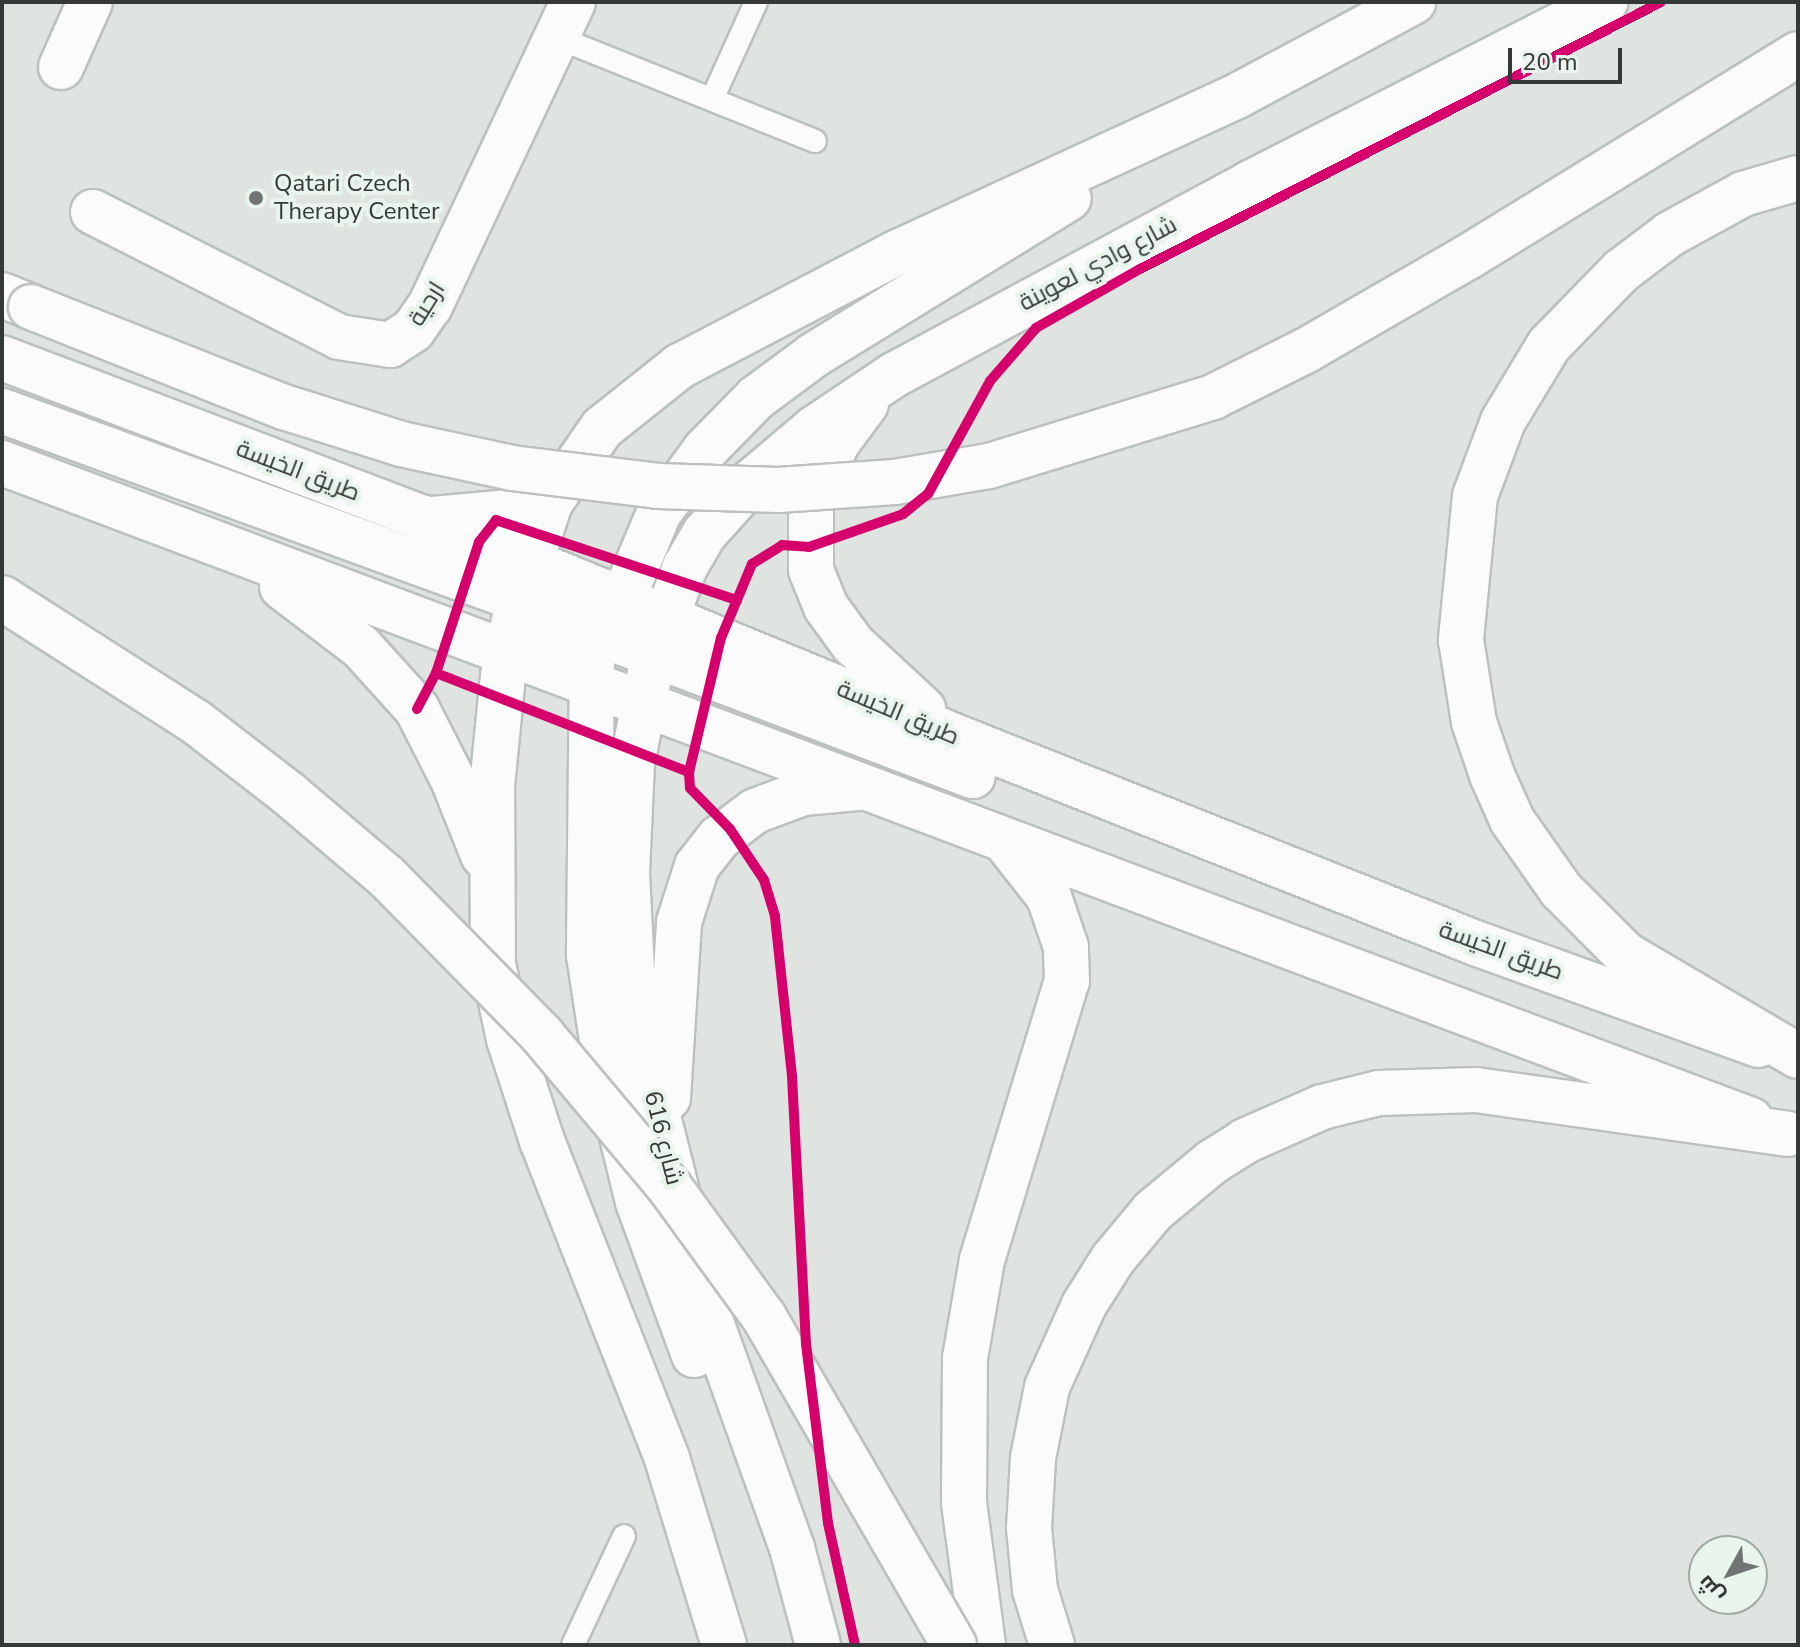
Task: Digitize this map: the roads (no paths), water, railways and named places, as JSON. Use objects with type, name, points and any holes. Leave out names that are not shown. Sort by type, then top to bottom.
[{"type":"main road","points":[[61,67],[90,2]]},
{"type":"main road","points":[[792,1548],[731,1437],[680,1321],[638,1202],[608,1079],[589,955],[594,685],[600,623],[680,480],[756,398],[814,355],[1237,96],[1413,2]]},
{"type":"main road","name":"شارع وادي لعوينة","points":[[660,634],[693,552],[726,507],[815,428],[885,382],[1250,183],[1606,2]]},
{"type":"main road","name":"ارحية","points":[[93,212],[339,337],[390,345],[413,330],[430,306],[564,20]]},
{"type":"main road","points":[[16,301],[284,407],[401,444],[512,468],[658,486],[763,490],[895,482],[989,466],[1213,397],[1305,351],[1468,257],[1798,54]]},
{"type":"main road","points":[[724,1645],[667,1458],[521,1078],[493,964],[490,875],[493,772],[508,652],[523,582],[561,481],[620,410],[680,366],[896,253],[1237,96]]},
{"type":"main road","points":[[1798,178],[1743,194],[1670,234],[1621,271],[1549,345],[1503,421],[1475,496],[1461,640],[1474,722],[1492,775],[1512,820],[1561,890],[1625,954],[1798,1058]]},
{"type":"main road","name":"طريق الخيسة","points":[[2,358],[424,518],[523,582]]},
{"type":"main road","points":[[885,382],[849,425],[817,484],[807,524],[811,570],[826,607],[853,644],[892,684],[959,738]]},
{"type":"main road","points":[[2,411],[523,582],[600,623],[660,634],[1094,824],[1170,843],[1241,850]]},
{"type":"main road","points":[[2,463],[1793,1136]]},
{"type":"main road","points":[[424,518],[470,519],[508,512],[561,481]]},
{"type":"main road","points":[[235,553],[331,621],[408,698],[442,754],[490,875]]},
{"type":"main road","points":[[2,598],[196,722],[289,794],[387,877],[542,1035],[668,1185],[764,1317],[954,1645]]},
{"type":"main road","points":[[508,652],[540,634],[600,623]]},
{"type":"main road","points":[[600,623],[613,668],[641,702]]},
{"type":"main road","name":"طريق الخيسة","points":[[660,634],[959,738],[1478,944],[1798,1058]]},
{"type":"main road","name":"شارع 616","points":[[660,634],[641,702],[629,818],[629,957],[639,1032],[708,1314],[792,1548],[818,1645]]},
{"type":"main road","points":[[665,1148],[679,922],[697,866],[719,838],[755,811],[803,793],[865,787]]},
{"type":"main road","points":[[983,1645],[964,1502],[965,1358],[982,1260],[1067,981],[1066,947],[1049,897],[1006,842]]},
{"type":"main road","points":[[1052,1645],[1035,1590],[1029,1528],[1033,1458],[1047,1387],[1084,1305],[1113,1259],[1153,1211],[1212,1162],[1245,1141],[1310,1112],[1379,1093],[1476,1090],[1793,1136]]},
{"type":"lane","points":[[713,97],[756,2]]},
{"type":"lane","points":[[564,20],[713,97],[815,141]]},
{"type":"lane","points":[[573,1645],[624,1536]]},
{"type":"place","name":"Qatari Czech Therapy Center","points":[[256,198]]}]
